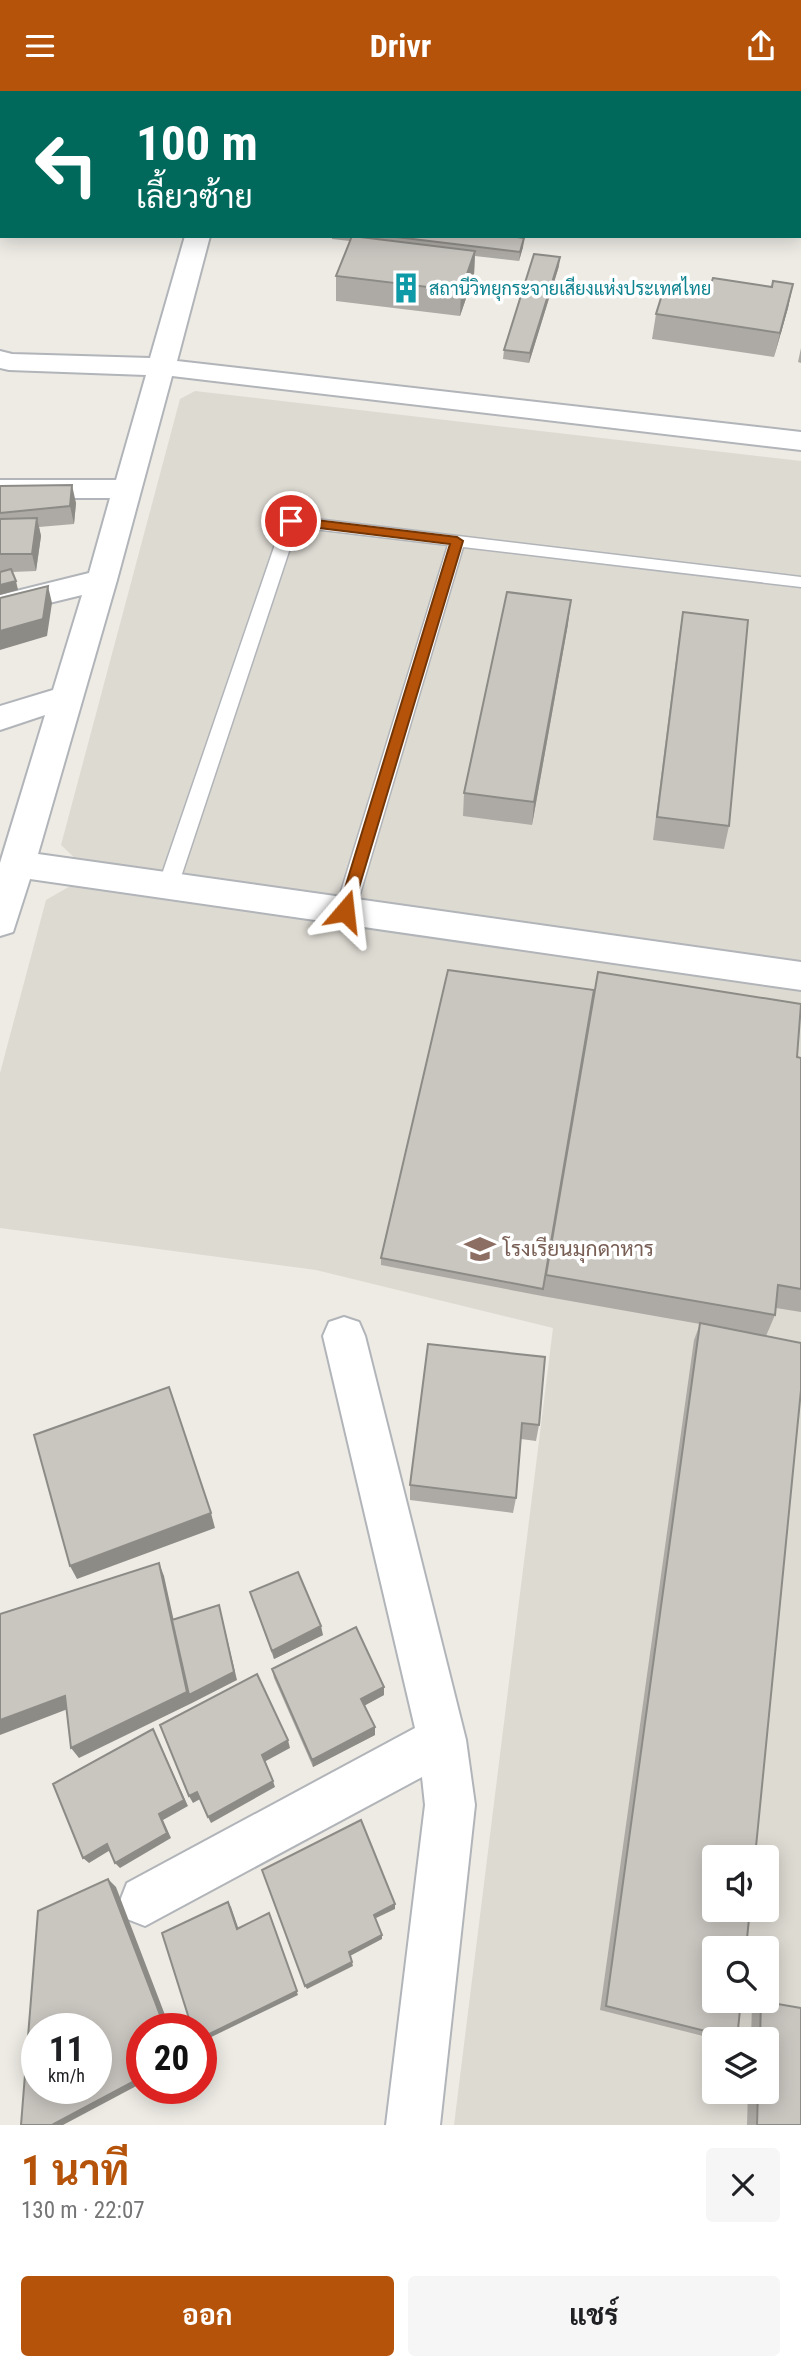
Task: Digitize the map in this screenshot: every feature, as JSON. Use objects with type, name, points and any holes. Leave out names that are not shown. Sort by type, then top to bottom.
[{"type":"street","points":[[0,922],[102,580],[197,238]]},
{"type":"street","points":[[0,359],[9,362],[162,367],[801,441]]},
{"type":"street","points":[[0,489],[126,489]]},
{"type":"street","points":[[0,605],[102,580]]},
{"type":"street","points":[[0,718],[67,697]]},
{"type":"street","points":[[0,819],[33,809]]},
{"type":"street","points":[[17,864],[801,976]]},
{"type":"street","points":[[344,1336],[442,1740],[450,1805],[413,2125]]},
{"type":"street","points":[[145,1901],[442,1740]]},
{"type":"lane","points":[[168,886],[291,521],[801,582]]},
{"type":"lane","points":[[345,911],[457,541]]},
{"type":"shaded area","name":"โรงเรียนมุกดาหาร","points":[[195,391],[801,461],[801,2125],[454,2125],[553,1328],[316,1270],[0,1228],[0,1073],[46,900],[72,885],[78,861],[61,845],[180,399]]},
{"type":"building","points":[[351,238],[475,251],[461,291],[336,276]]},
{"type":"building","points":[[404,238],[524,238],[520,252]]},
{"type":"building","points":[[534,254],[560,257],[530,353],[504,350]]},
{"type":"building","points":[[713,278],[772,287],[773,281],[793,284],[780,333],[656,314],[666,282],[709,289]]},
{"type":"building","points":[[72,485],[70,506],[0,513],[0,486]]},
{"type":"building","points":[[37,518],[32,554],[0,554],[0,519]]},
{"type":"building","points":[[11,569],[16,581],[0,585],[0,572]]},
{"type":"building","points":[[48,586],[43,619],[0,631],[0,598]]},
{"type":"building","points":[[507,592],[571,600],[534,802],[464,793]]},
{"type":"building","points":[[683,612],[748,620],[729,826],[657,817]]},
{"type":"building","points":[[448,970],[594,990],[543,1289],[381,1258]]},
{"type":"building","points":[[598,972],[801,1004],[797,1057],[801,1058],[801,1289],[778,1285],[775,1315],[546,1275]]},
{"type":"building","points":[[700,1323],[801,1343],[801,1390],[756,1845],[702,1845],[702,1922],[749,1922],[747,1936],[702,1936],[702,2013],[740,2013],[738,2027],[702,2027],[702,2030],[606,2006]]},
{"type":"building","points":[[428,1344],[545,1357],[539,1425],[522,1423],[516,1498],[410,1485]]},
{"type":"building","points":[[169,1387],[211,1513],[70,1566],[34,1435]]},
{"type":"building","points":[[159,1563],[187,1692],[71,1748],[65,1696],[0,1720],[0,1614]]},
{"type":"building","points":[[298,1572],[321,1626],[272,1651],[250,1592]]},
{"type":"building","points":[[219,1605],[234,1672],[189,1695],[172,1620]]},
{"type":"building","points":[[356,1627],[384,1687],[361,1699],[375,1727],[312,1760],[272,1669]]},
{"type":"building","points":[[257,1674],[288,1740],[262,1755],[273,1781],[208,1817],[197,1792],[189,1796],[160,1725]]},
{"type":"building","points":[[153,1729],[184,1800],[159,1814],[167,1833],[115,1863],[107,1844],[83,1858],[53,1784]]},
{"type":"building","points":[[361,1820],[395,1904],[374,1915],[382,1935],[349,1952],[352,1962],[305,1986],[262,1870]]},
{"type":"building","points":[[108,1879],[159,2013],[126,2013],[126,2086],[112,2093],[112,2013],[30,2013],[38,1911]]},
{"type":"building","points":[[228,1902],[237,1929],[269,1913],[297,1991],[217,2030],[217,2013],[187,2013],[162,1933]]},
{"type":"building","points":[[779,2004],[801,2008],[801,2125],[757,2125],[758,2104],[779,2104],[779,2027],[760,2027],[761,2013],[779,2013]]},
{"type":"building","points":[[23,2104],[91,2104],[52,2125],[21,2125]]},
{"type":"place","name":"สถานีวิทยุกระจายเสียงแห่งประเทศไทย","points":[[406,288]]},
{"type":"place","name":"โรงเรียนมุกดาหาร","points":[[480,1249]]},
{"type":"route","points":[[291,521],[457,541],[345,911]]}]
